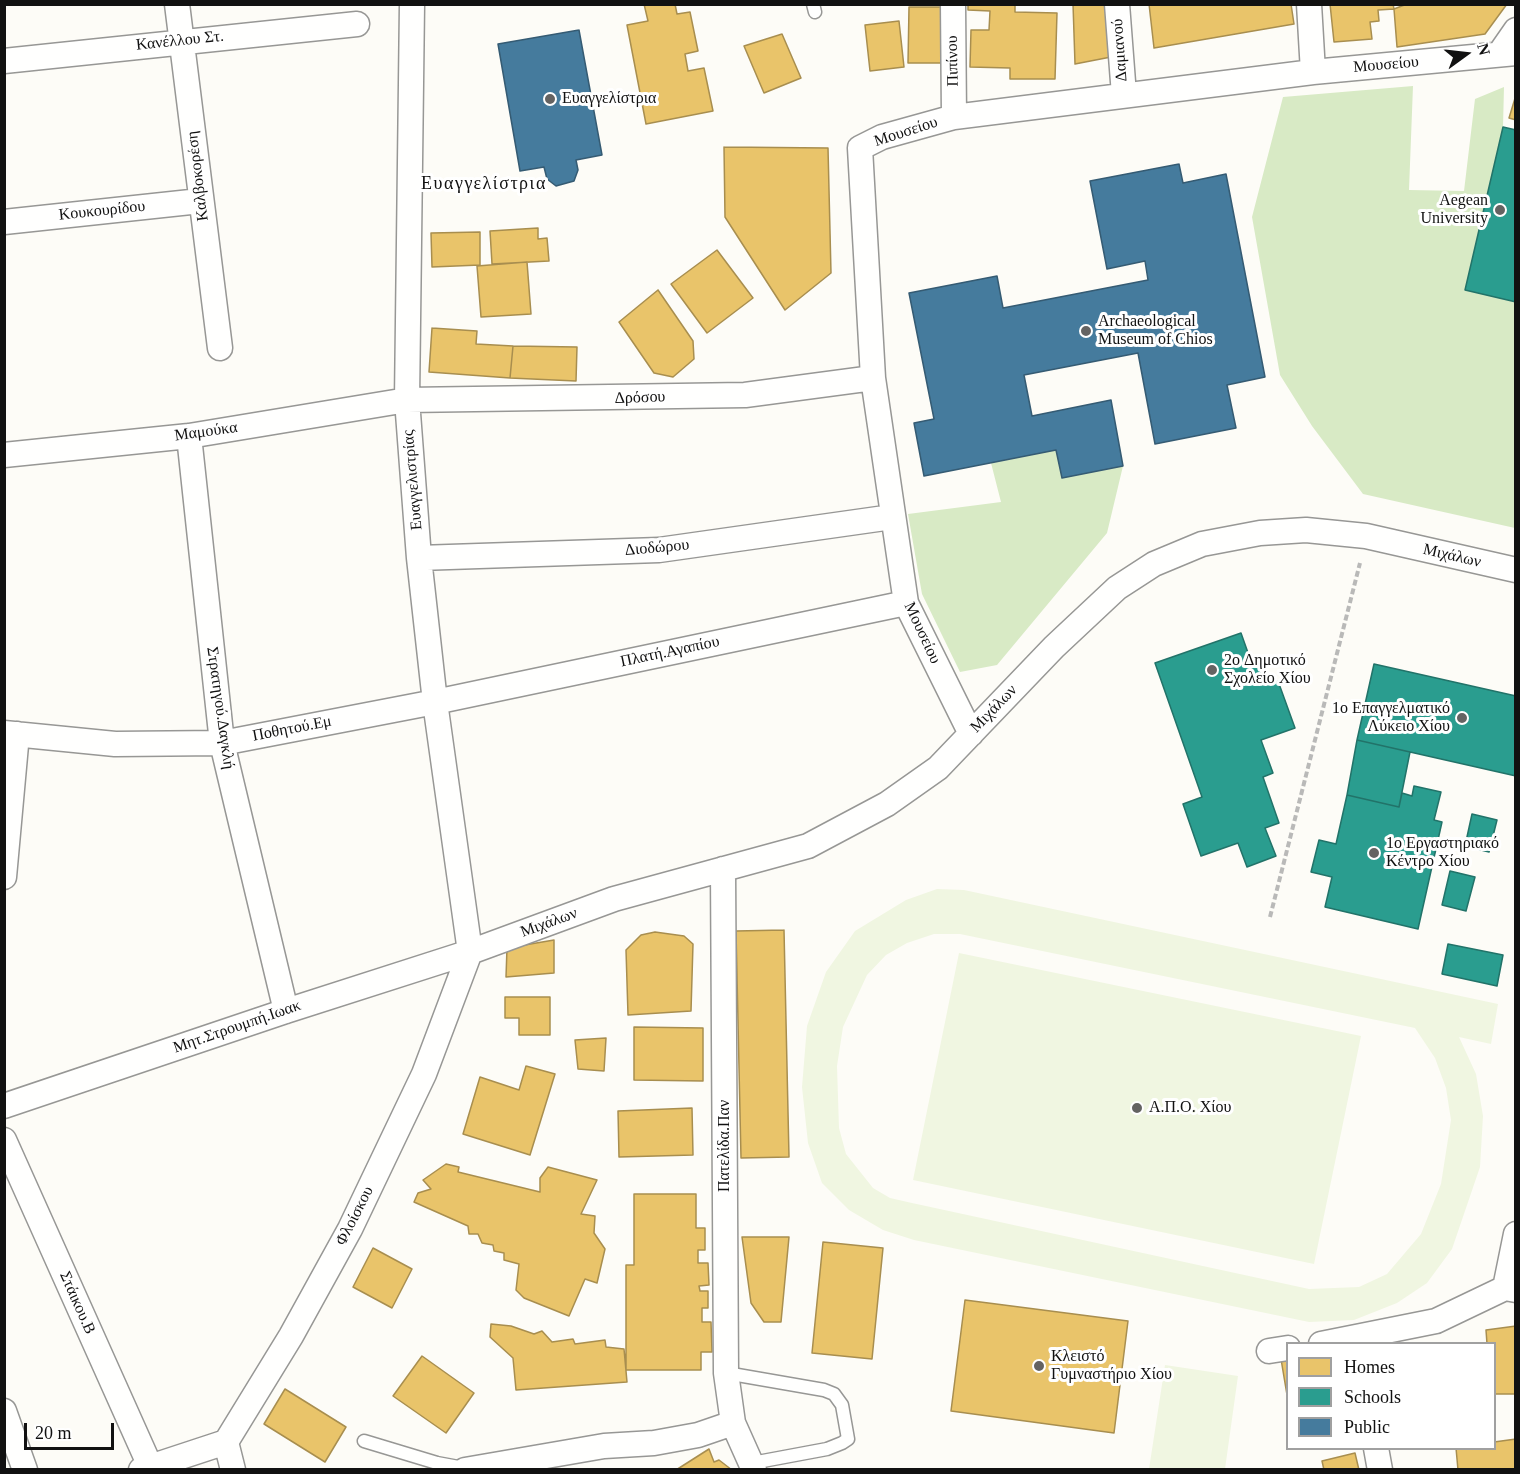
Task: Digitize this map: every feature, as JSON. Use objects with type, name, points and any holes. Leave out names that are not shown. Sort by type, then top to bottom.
[{"type":"street","name":"Καλβοκορέση","points":[[177,4],[220,348]]},
{"type":"street","name":"Ευαγγελιστρίας","points":[[412,4],[406,400],[419,558],[435,702],[471,952]]},
{"type":"street","name":"Πιπίνου","points":[[953,4],[954,117]]},
{"type":"street","name":"Δαμιανού","points":[[1117,4],[1124,96]]},
{"type":"street","points":[[1309,4],[1313,72]]},
{"type":"street","name":"Κανέλλου Στ.","points":[[4,61],[183,40],[357,24]]},
{"type":"street","points":[[1508,53],[1515,30]]},
{"type":"street","name":"Μουσείου","points":[[971,734],[906,603],[873,378],[860,148],[882,137],[954,117],[1313,72],[1508,53]]},
{"type":"street","name":"Κουκουρίδου","points":[[4,222],[200,201]]},
{"type":"street","name":"Δρόσου","points":[[406,400],[608,399],[745,395],[873,378]]},
{"type":"street","name":"Μαμούκα","points":[[4,455],[189,436],[406,400]]},
{"type":"street","name":"Στρατηγού.Δαγκλή","points":[[189,436],[222,742],[286,1011]]},
{"type":"street","name":"Διοδώρου","points":[[419,558],[659,550],[892,517]]},
{"type":"street","name":"Μιχάλων","points":[[471,952],[614,899],[808,846],[887,804],[938,768],[1054,647],[1117,588],[1154,564],[1202,544],[1260,533],[1305,530],[1366,536],[1515,570]]},
{"type":"street","name":"Πλατή.Αγαπίου","points":[[435,702],[906,603]]},
{"type":"street","name":"Ποθητού.Εμ","points":[[11,734],[115,744],[222,742],[435,702]]},
{"type":"street","points":[[4,877],[11,734]]},
{"type":"street","name":"Πατελίδα.Παν","points":[[723,868],[726,1373],[733,1423],[753,1466]]},
{"type":"street","name":"Μητ.Στρουμπή.Ιωακ","points":[[4,1106],[286,1011],[471,952]]},
{"type":"street","name":"Φλοίσκου","points":[[226,1442],[291,1336],[350,1228],[424,1074],[471,952]]},
{"type":"street","name":"Στάικου.Β","points":[[4,1140],[145,1468]]},
{"type":"street","points":[[1355,1341],[1436,1321],[1510,1289],[1515,1234]]},
{"type":"street","points":[[4,1411],[25,1470]]},
{"type":"street","points":[[464,1469],[604,1446],[654,1443],[698,1435],[733,1423]]},
{"type":"street","points":[[145,1468],[226,1442],[233,1470]]},
{"type":"street","points":[[1376,1450],[1380,1470]]},
{"type":"lane","points":[[726,1373],[824,1390],[834,1394],[842,1405],[848,1439],[827,1449],[753,1466]]},
{"type":"lane","points":[[364,1441],[464,1469]]},
{"type":"path","points":[[1270,917],[1366,536]]},
{"type":"green space","points":[[1413,86],[1409,190],[1464,191],[1475,99],[1504,87],[1503,127],[1466,290],[1515,302],[1515,528],[1363,494],[1312,426],[1280,375],[1252,217],[1283,97]]},
{"type":"green space","points":[[1056,450],[1062,478],[1123,466],[1107,533],[997,665],[960,672],[922,594],[908,514],[1001,502],[991,463]]},
{"type":"green space","points":[[937,889],[964,890],[1498,1004],[1491,1044],[1459,1037],[1476,1074],[1483,1116],[1480,1167],[1452,1249],[1427,1283],[1397,1303],[1354,1320],[1309,1322],[914,1240],[883,1230],[849,1210],[822,1183],[808,1143],[802,1087],[807,1026],[826,972],[855,931],[906,900]],"holes":[[[934,934],[960,934],[1415,1028],[1435,1058],[1446,1088],[1451,1120],[1441,1184],[1421,1234],[1387,1274],[1359,1287],[1309,1289],[890,1198],[873,1188],[846,1154],[839,1128],[837,1066],[843,1027],[867,975],[886,955],[907,943]]]},
{"type":"green space","name":"Α.Π.Ο. Χίου","points":[[959,953],[1361,1036],[1314,1264],[913,1180]]},
{"type":"green space","points":[[1165,1365],[1238,1376],[1225,1469],[1149,1469]]},
{"type":"building: Homes","points":[[644,4],[675,4],[677,14],[690,12],[698,51],[685,54],[688,71],[704,68],[713,111],[646,124],[627,25],[648,21]]},
{"type":"building: Homes","points":[[968,4],[1015,4],[1015,12],[1057,13],[1055,79],[1010,79],[1010,68],[970,67],[971,30],[989,30],[990,11],[968,10]]},
{"type":"building: Homes","points":[[1073,4],[1107,4],[1111,57],[1075,64]]},
{"type":"building: Homes","points":[[1149,4],[1291,4],[1294,24],[1154,48]]},
{"type":"building: Homes","points":[[1330,4],[1393,4],[1394,9],[1378,10],[1379,21],[1370,22],[1372,39],[1334,42]]},
{"type":"building: Homes","points":[[1407,4],[1507,4],[1485,34],[1397,47],[1394,9]]},
{"type":"building: Homes","points":[[909,7],[947,7],[947,63],[908,63]]},
{"type":"building: Homes","points":[[899,21],[904,67],[870,71],[865,25]]},
{"type":"building: Homes","points":[[782,34],[801,78],[764,93],[744,46]]},
{"type":"building: Homes","points":[[1516,95],[1516,120],[1509,118]]},
{"type":"building: Homes","points":[[724,147],[828,148],[831,273],[785,310],[725,217]]},
{"type":"building: Homes","points":[[538,228],[538,239],[547,238],[549,261],[492,264],[490,231]]},
{"type":"building: Homes","points":[[480,232],[480,265],[432,267],[431,233]]},
{"type":"building: Homes","points":[[717,250],[753,298],[707,333],[671,284]]},
{"type":"building: Homes","points":[[527,262],[531,314],[481,317],[477,266]]},
{"type":"building: Homes","points":[[658,290],[693,341],[694,359],[673,377],[654,373],[619,322]]},
{"type":"building: Homes","points":[[432,328],[477,331],[476,344],[513,346],[510,378],[429,372]]},
{"type":"building: Homes","points":[[513,346],[577,347],[576,381],[510,378]]},
{"type":"building: Homes","points":[[784,930],[789,1157],[741,1158],[736,931]]},
{"type":"building: Homes","points":[[655,932],[684,936],[693,944],[691,1011],[628,1015],[626,950],[641,935]]},
{"type":"building: Homes","points":[[554,940],[554,973],[506,977],[507,948]]},
{"type":"building: Homes","points":[[505,997],[550,997],[550,1035],[519,1035],[519,1018],[505,1018]]},
{"type":"building: Homes","points":[[634,1027],[703,1028],[703,1081],[634,1080]]},
{"type":"building: Homes","points":[[606,1038],[604,1071],[578,1069],[575,1040]]},
{"type":"building: Homes","points":[[526,1066],[555,1074],[530,1155],[463,1134],[480,1077],[519,1090]]},
{"type":"building: Homes","points":[[692,1108],[693,1155],[619,1157],[618,1111]]},
{"type":"building: Homes","points":[[446,1164],[459,1167],[458,1172],[540,1192],[540,1178],[548,1167],[597,1180],[581,1214],[595,1216],[594,1233],[605,1249],[597,1283],[585,1279],[569,1316],[524,1298],[516,1290],[519,1264],[504,1260],[504,1253],[494,1251],[493,1245],[482,1243],[478,1234],[469,1234],[468,1226],[414,1202],[418,1193],[431,1189],[423,1180]]},
{"type":"building: Homes","points":[[634,1194],[696,1194],[696,1228],[705,1228],[705,1250],[698,1250],[698,1263],[708,1263],[709,1285],[699,1286],[700,1291],[708,1291],[708,1308],[702,1308],[702,1322],[711,1322],[712,1352],[701,1352],[701,1370],[626,1370],[626,1265],[634,1265]]},
{"type":"building: Homes","points":[[742,1237],[789,1237],[781,1322],[764,1322],[751,1303]]},
{"type":"building: Homes","points":[[823,1242],[883,1248],[872,1359],[812,1353]]},
{"type":"building: Homes","points":[[373,1248],[412,1269],[392,1308],[353,1287]]},
{"type":"building: Homes","name":"Κλειστό Γυμναστήριο Χίου","points":[[965,1300],[1128,1321],[1114,1433],[951,1411]]},
{"type":"building: Homes","points":[[491,1324],[511,1326],[534,1334],[542,1331],[552,1342],[573,1339],[575,1344],[605,1340],[606,1347],[624,1349],[627,1382],[516,1390],[513,1358],[490,1337]]},
{"type":"building: Homes","points":[[1516,1326],[1516,1394],[1496,1394],[1496,1342],[1487,1342],[1486,1330]]},
{"type":"building: Homes","points":[[1286,1352],[1286,1389],[1280,1353]]},
{"type":"building: Homes","points":[[422,1356],[474,1393],[446,1433],[393,1396]]},
{"type":"building: Homes","points":[[285,1389],[346,1427],[325,1462],[264,1424]]},
{"type":"building: Homes","points":[[1516,1439],[1516,1470],[1458,1470],[1456,1450],[1496,1450],[1496,1442]]},
{"type":"building: Homes","points":[[709,1449],[714,1462],[719,1460],[732,1470],[676,1470]]},
{"type":"building: Homes","points":[[1355,1453],[1359,1470],[1324,1470],[1322,1461]]},
{"type":"building: Schools","name":"Aegean University","points":[[1503,127],[1516,130],[1516,302],[1465,290]]},
{"type":"building: Schools","points":[[1241,633],[1253,667],[1258,665],[1265,685],[1278,681],[1295,728],[1261,740],[1273,773],[1263,777],[1279,823],[1265,828],[1276,856],[1247,867],[1238,843],[1201,856],[1183,804],[1202,797],[1155,663]]},
{"type":"building: Schools","points":[[1374,664],[1516,696],[1516,776],[1357,740]]},
{"type":"building: Schools","points":[[1357,740],[1410,752],[1399,807],[1347,795]]},
{"type":"building: Schools","points":[[1414,786],[1441,792],[1434,820],[1442,822],[1418,929],[1325,907],[1332,877],[1311,872],[1319,840],[1336,844],[1347,795],[1399,807],[1402,793],[1412,796]]},
{"type":"building: Schools","points":[[1472,814],[1497,820],[1489,852],[1465,846]]},
{"type":"building: Schools","points":[[1450,871],[1475,877],[1466,911],[1442,905]]},
{"type":"building: Schools","points":[[1448,944],[1503,955],[1497,986],[1442,974]]},
{"type":"building: Public","name":"Ευαγγελίστρια","points":[[579,30],[602,155],[576,160],[578,170],[574,181],[556,186],[547,179],[544,167],[520,171],[498,44]]},
{"type":"building: Public","name":"Archaeological Museum of Chios","points":[[1179,164],[1183,183],[1226,174],[1265,377],[1227,385],[1236,428],[1155,444],[1138,353],[1024,375],[1032,416],[1111,400],[1123,466],[1062,478],[1056,450],[924,476],[914,423],[934,419],[909,293],[997,276],[1003,308],[1148,280],[1145,261],[1107,269],[1090,181]]},
{"type":"place","name":"Ευαγγελίστρια","points":[[550,99]]},
{"type":"place","name":"Aegean University","points":[[1500,210]]},
{"type":"place","name":"Archaeological Museum of Chios","points":[[1086,331]]},
{"type":"place","name":"2o Δημοτικό Σχολείο Χίου","points":[[1212,670]]},
{"type":"place","name":"1ο Επαγγελματικό Λύκειο Χίου","points":[[1462,718]]},
{"type":"place","name":"1ο Εργαστηριακό Κέντρο Χίου","points":[[1374,853]]},
{"type":"place","name":"Α.Π.Ο. Χίου","points":[[1137,1108]]},
{"type":"place","name":"Κλειστό Γυμναστήριο Χίου","points":[[1039,1366]]},
{"type":"district","name":"Ευαγγελίστρια","points":[[484,184]]}]
